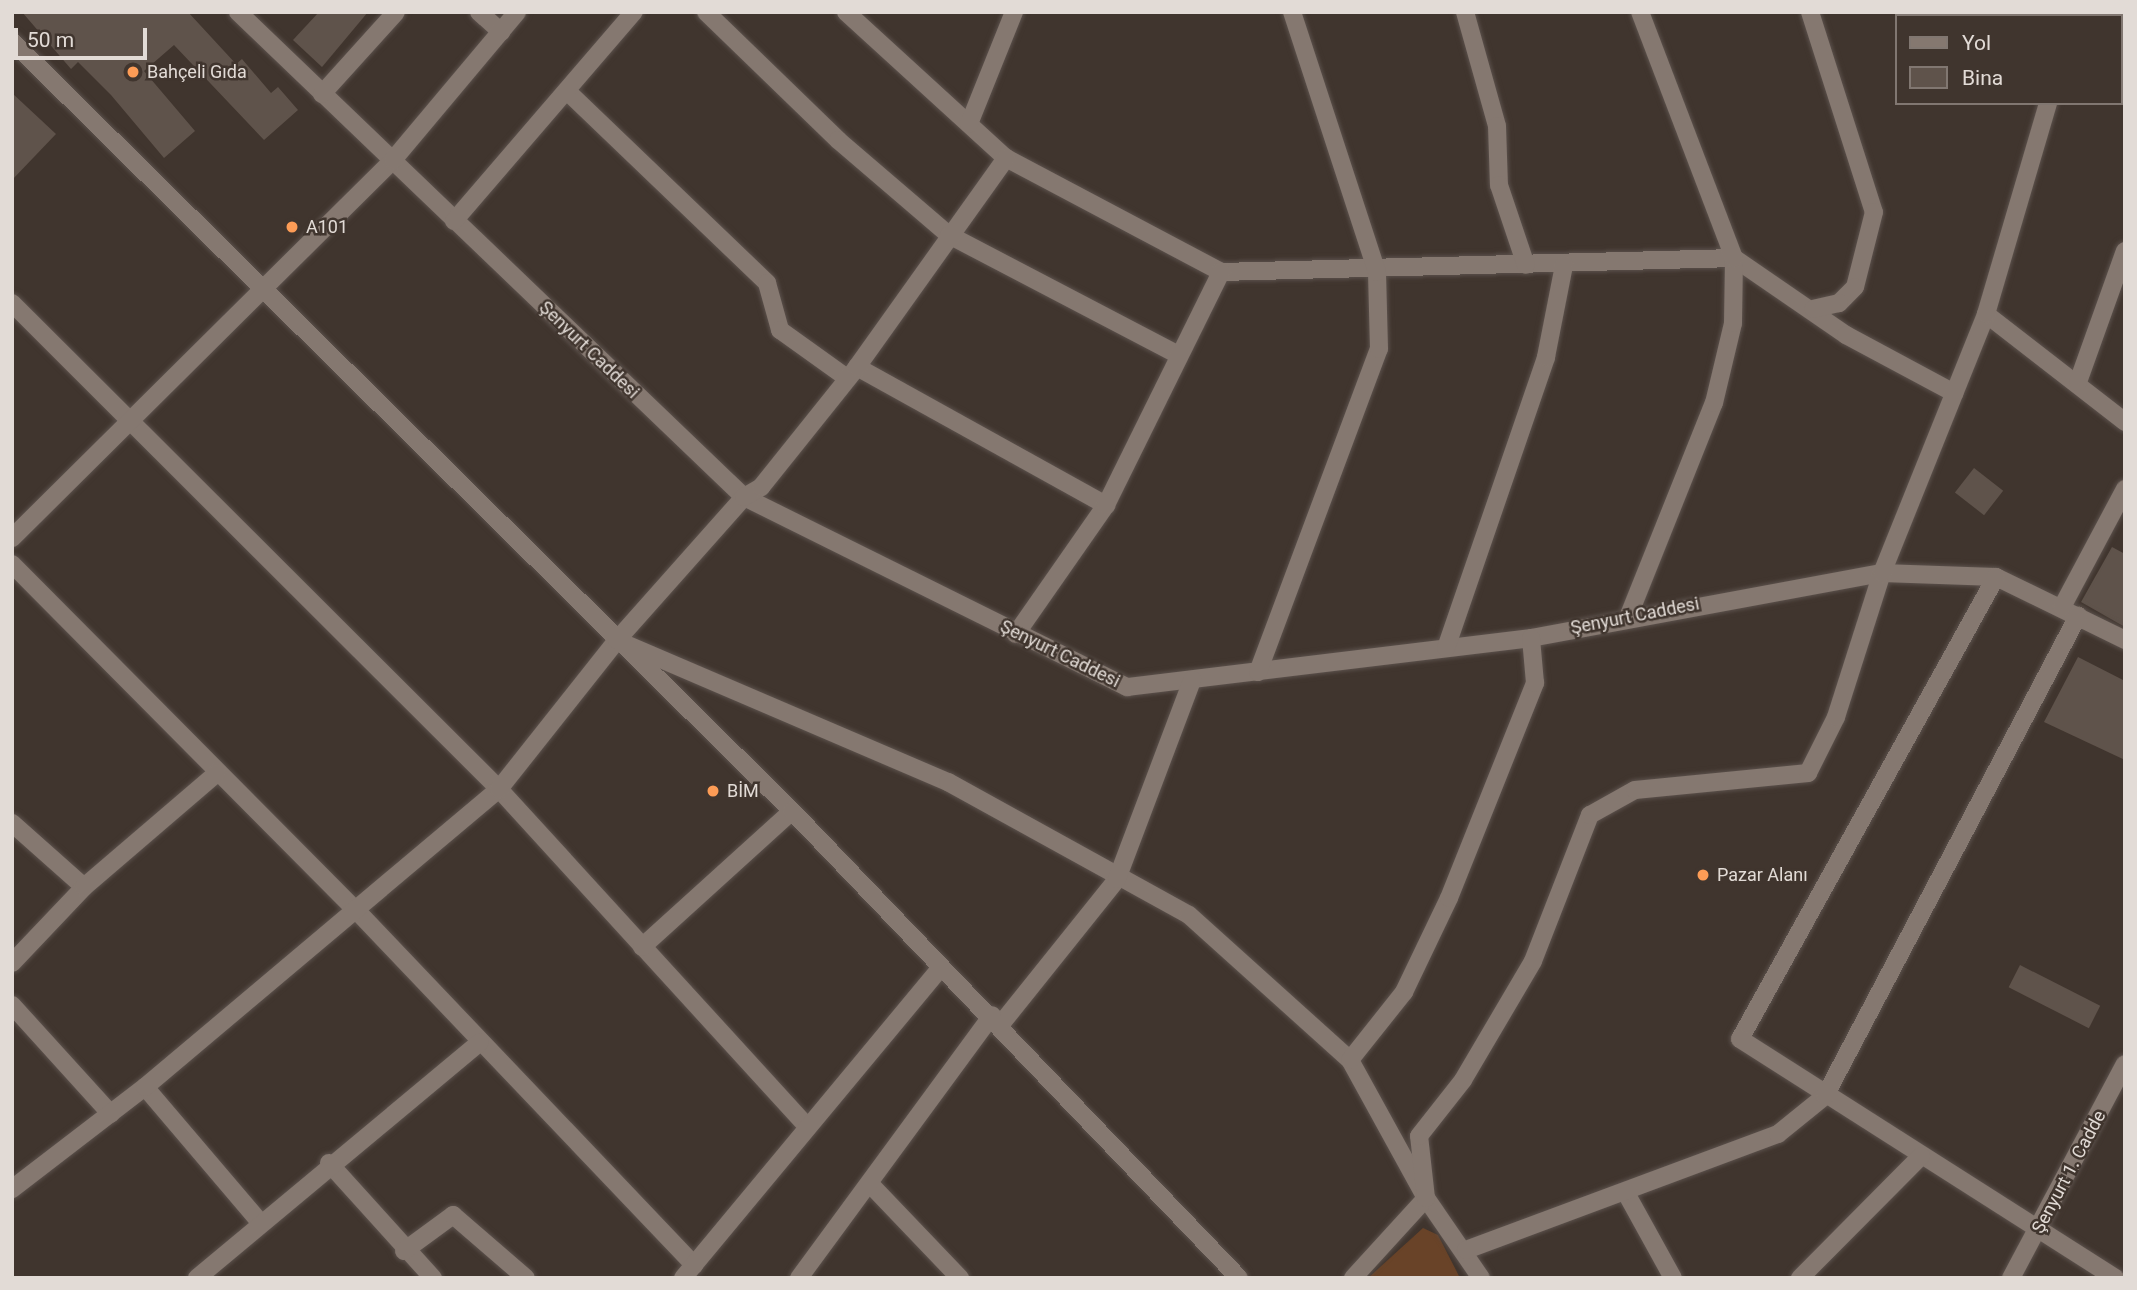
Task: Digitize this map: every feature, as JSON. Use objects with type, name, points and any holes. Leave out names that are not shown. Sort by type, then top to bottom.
[{"type":"street","name":"Şenyurt Caddesi","points":[[238,12],[744,497],[1127,687],[1531,638],[1629,615],[1882,573],[1996,577],[2125,640]]},
{"type":"street","points":[[322,94],[397,12]]},
{"type":"street","points":[[479,12],[501,32]]},
{"type":"street","points":[[12,538],[263,284],[393,160],[517,12]]},
{"type":"street","points":[[454,221],[568,92],[634,12]]},
{"type":"street","points":[[706,12],[838,140],[949,235],[1179,355]]},
{"type":"street","points":[[846,12],[1006,158],[1221,272],[1377,272],[1734,258],[1814,309],[1846,335],[1954,393]]},
{"type":"street","points":[[969,124],[1014,12]]},
{"type":"street","points":[[1258,672],[1379,349],[1377,272],[1292,12]]},
{"type":"street","points":[[1465,12],[1497,126],[1499,185],[1526,265]]},
{"type":"street","points":[[1629,615],[1714,403],[1733,323],[1734,258],[1640,12]]},
{"type":"street","points":[[1811,12],[1874,212],[1855,287],[1839,303],[1814,309]]},
{"type":"street","points":[[12,41],[263,284],[617,640],[792,811],[941,967],[997,1020],[1239,1278]]},
{"type":"street","points":[[568,92],[767,283],[780,330],[852,373],[1106,505]]},
{"type":"street","points":[[1353,1278],[1426,1198],[1419,1136],[1463,1080],[1533,961],[1590,815],[1635,790],[1808,773],[1836,717],[1882,573],[1986,314],[2047,105]]},
{"type":"street","points":[[12,1189],[145,1087],[499,789],[617,640],[744,497],[761,487],[852,373],[1006,158]]},
{"type":"street","points":[[2078,382],[2125,251]]},
{"type":"street","points":[[1446,648],[1546,357],[1564,265]]},
{"type":"street","points":[[1016,634],[1106,505],[1221,272]]},
{"type":"street","points":[[12,303],[499,789],[806,1125]]},
{"type":"street","points":[[1986,314],[2078,382],[2125,422]]},
{"type":"street","points":[[2062,607],[2125,489]]},
{"type":"street","points":[[12,564],[357,911],[689,1271],[806,1125],[941,967]]},
{"type":"street","points":[[1996,577],[1740,1039],[1825,1096],[2040,1228],[2115,1278]]},
{"type":"street","points":[[1466,1250],[1626,1193],[1778,1134],[1825,1096],[2078,616]]},
{"type":"street","points":[[1350,1059],[1404,992],[1449,898],[1535,683],[1531,638]]},
{"type":"street","points":[[617,640],[948,782],[1118,879],[1189,915],[1350,1059],[1426,1198],[1466,1250],[1481,1278]]},
{"type":"street","points":[[799,1278],[997,1020],[1118,879],[1192,680]]},
{"type":"street","points":[[12,963],[84,887],[217,773]]},
{"type":"street","points":[[642,947],[792,811]]},
{"type":"street","points":[[12,823],[84,887]]},
{"type":"street","points":[[12,1005],[111,1114]]},
{"type":"street","points":[[197,1278],[329,1163],[480,1042]]},
{"type":"street","name":"Şenyurt 1. Cadde","points":[[2011,1278],[2124,1067]]},
{"type":"street","points":[[145,1087],[260,1222]]},
{"type":"street","points":[[1800,1278],[1921,1156]]},
{"type":"street","points":[[329,1163],[404,1251],[433,1278]]},
{"type":"street","points":[[871,1185],[960,1278]]},
{"type":"street","points":[[1626,1193],[1673,1278]]},
{"type":"street","points":[[404,1251],[453,1215],[526,1278]]},
{"type":"shaded area","points":[[1423,1228],[1438,1235],[1460,1278],[1368,1278]]},
{"type":"building","points":[[22,12],[188,12],[236,64],[242,59],[271,93],[278,87],[298,110],[264,140],[174,45],[144,71],[195,131],[164,158],[111,95],[78,62],[71,69]]},
{"type":"building","points":[[319,12],[368,12],[322,67],[293,40]]},
{"type":"building","points":[[12,93],[56,134],[12,180]]},
{"type":"building","points":[[1974,468],[2003,491],[1984,515],[1955,492]]},
{"type":"building","points":[[2112,547],[2125,554],[2125,627],[2081,602]]},
{"type":"building","points":[[2078,657],[2125,681],[2125,760],[2044,722]]},
{"type":"building","points":[[2020,965],[2100,1006],[2089,1028],[2009,987]]},
{"type":"place","name":"Bahçeli Gıda","points":[[133,72]]},
{"type":"place","name":"A101","points":[[292,227]]},
{"type":"place","name":"BİM","points":[[713,791]]},
{"type":"place","name":"Pazar Alanı","points":[[1703,875]]}]
